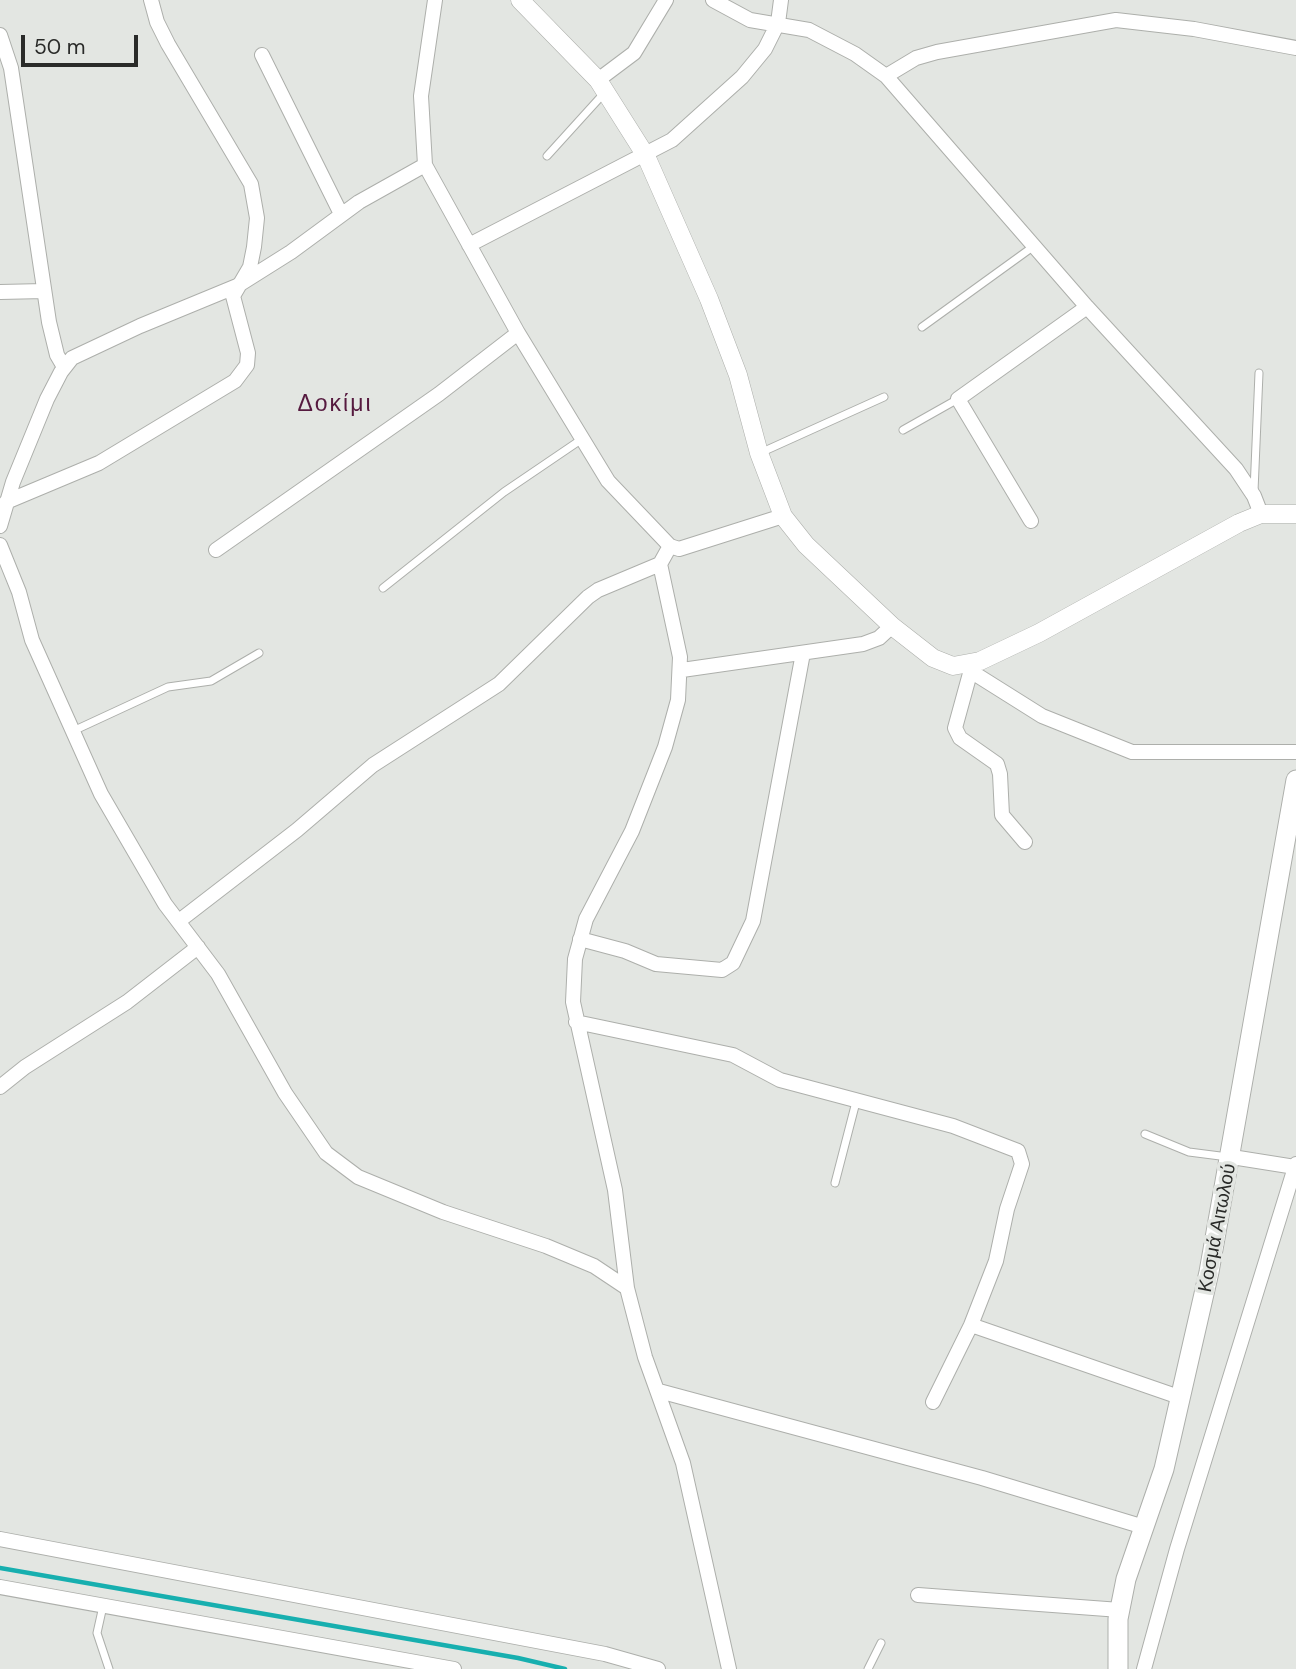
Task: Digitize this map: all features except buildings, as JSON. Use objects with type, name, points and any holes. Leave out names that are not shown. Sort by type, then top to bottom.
[{"type":"main road","name":"Κοσμά Αιτωλού","points":[[1118,1669],[1116,1647],[1126,1579],[1182,1398],[1232,1157],[1296,780]]},
{"type":"street","points":[[6,502],[99,463],[240,378],[246,369],[248,355],[234,308],[237,286],[250,267],[257,228],[251,184],[168,44],[157,22],[151,0]]},
{"type":"street","points":[[435,0],[421,96],[425,165],[518,333],[608,481],[670,545],[680,549],[783,516]]},
{"type":"street","points":[[520,0],[602,85],[646,156],[709,299],[737,375],[758,453],[783,516],[806,545],[892,626],[942,663],[972,668],[1042,716],[1132,752],[1296,751]]},
{"type":"street","points":[[602,85],[634,53],[666,0]]},
{"type":"street","points":[[713,0],[750,20],[778,23],[817,34],[855,54],[886,76],[1087,307],[1236,469],[1254,496],[1261,513]]},
{"type":"street","points":[[469,245],[672,141],[742,77],[765,49],[778,23],[781,0]]},
{"type":"street","points":[[886,76],[916,58],[937,52],[1115,20],[1194,29],[1296,48]]},
{"type":"street","points":[[0,35],[10,68],[44,291],[57,355],[64,367]]},
{"type":"street","points":[[262,55],[341,214]]},
{"type":"street","points":[[0,526],[6,502],[47,399],[64,367],[78,355],[139,326],[237,286],[291,252],[341,214],[425,165]]},
{"type":"street","points":[[0,292],[44,291]]},
{"type":"street","points":[[1031,521],[958,399],[1087,307]]},
{"type":"street","points":[[216,550],[439,394],[518,333]]},
{"type":"street","points":[[1025,842],[1000,811],[1000,774],[997,764],[960,738],[955,728],[959,705],[972,668],[1261,513],[1296,514]]},
{"type":"street","points":[[0,545],[19,592],[32,640],[101,794],[166,904],[218,974],[308,1129],[338,1164],[358,1177],[407,1198],[546,1246],[594,1266],[627,1288]]},
{"type":"street","points":[[670,545],[660,564],[682,670],[673,723],[632,831],[586,919],[572,982],[576,1022],[615,1190],[627,1288],[645,1357],[683,1463],[729,1669]]},
{"type":"street","points":[[179,921],[297,831],[373,765],[499,684],[588,597],[598,590],[660,564]]},
{"type":"street","points":[[682,670],[867,643],[879,638],[892,626]]},
{"type":"street","points":[[580,939],[625,951],[656,964],[722,970],[733,962],[753,921],[803,653]]},
{"type":"street","points":[[0,1087],[25,1067],[127,1002],[198,947]]},
{"type":"street","points":[[576,1022],[733,1055],[780,1080],[953,1126],[1012,1146],[1021,1157],[1022,1164],[1007,1209],[996,1261],[971,1325],[933,1402]]},
{"type":"street","points":[[1144,1669],[1177,1549],[1291,1199],[1296,1166],[1232,1157]]},
{"type":"street","points":[[971,1325],[1182,1398]]},
{"type":"street","points":[[659,1391],[982,1479],[1144,1527]]},
{"type":"street","points":[[0,1539],[605,1654],[658,1669]]},
{"type":"street","points":[[0,1587],[454,1669]]},
{"type":"street","points":[[918,1595],[1120,1610]]},
{"type":"lane","points":[[547,156],[602,85]]},
{"type":"lane","points":[[922,327],[1034,246]]},
{"type":"lane","points":[[1254,496],[1259,373]]},
{"type":"lane","points":[[758,453],[884,397]]},
{"type":"lane","points":[[903,430],[958,399]]},
{"type":"lane","points":[[383,588],[504,492],[582,439]]},
{"type":"lane","points":[[73,731],[168,687],[211,681],[259,653]]},
{"type":"lane","points":[[835,1183],[856,1102]]},
{"type":"lane","points":[[1145,1134],[1189,1152],[1232,1157]]},
{"type":"lane","points":[[103,1605],[97,1633],[109,1669]]},
{"type":"lane","points":[[868,1669],[881,1643]]},
{"type":"waterway","points":[[0,1568],[518,1658],[565,1669]]},
{"type":"district","name":"Δοκίμι","points":[[335,405]]}]
